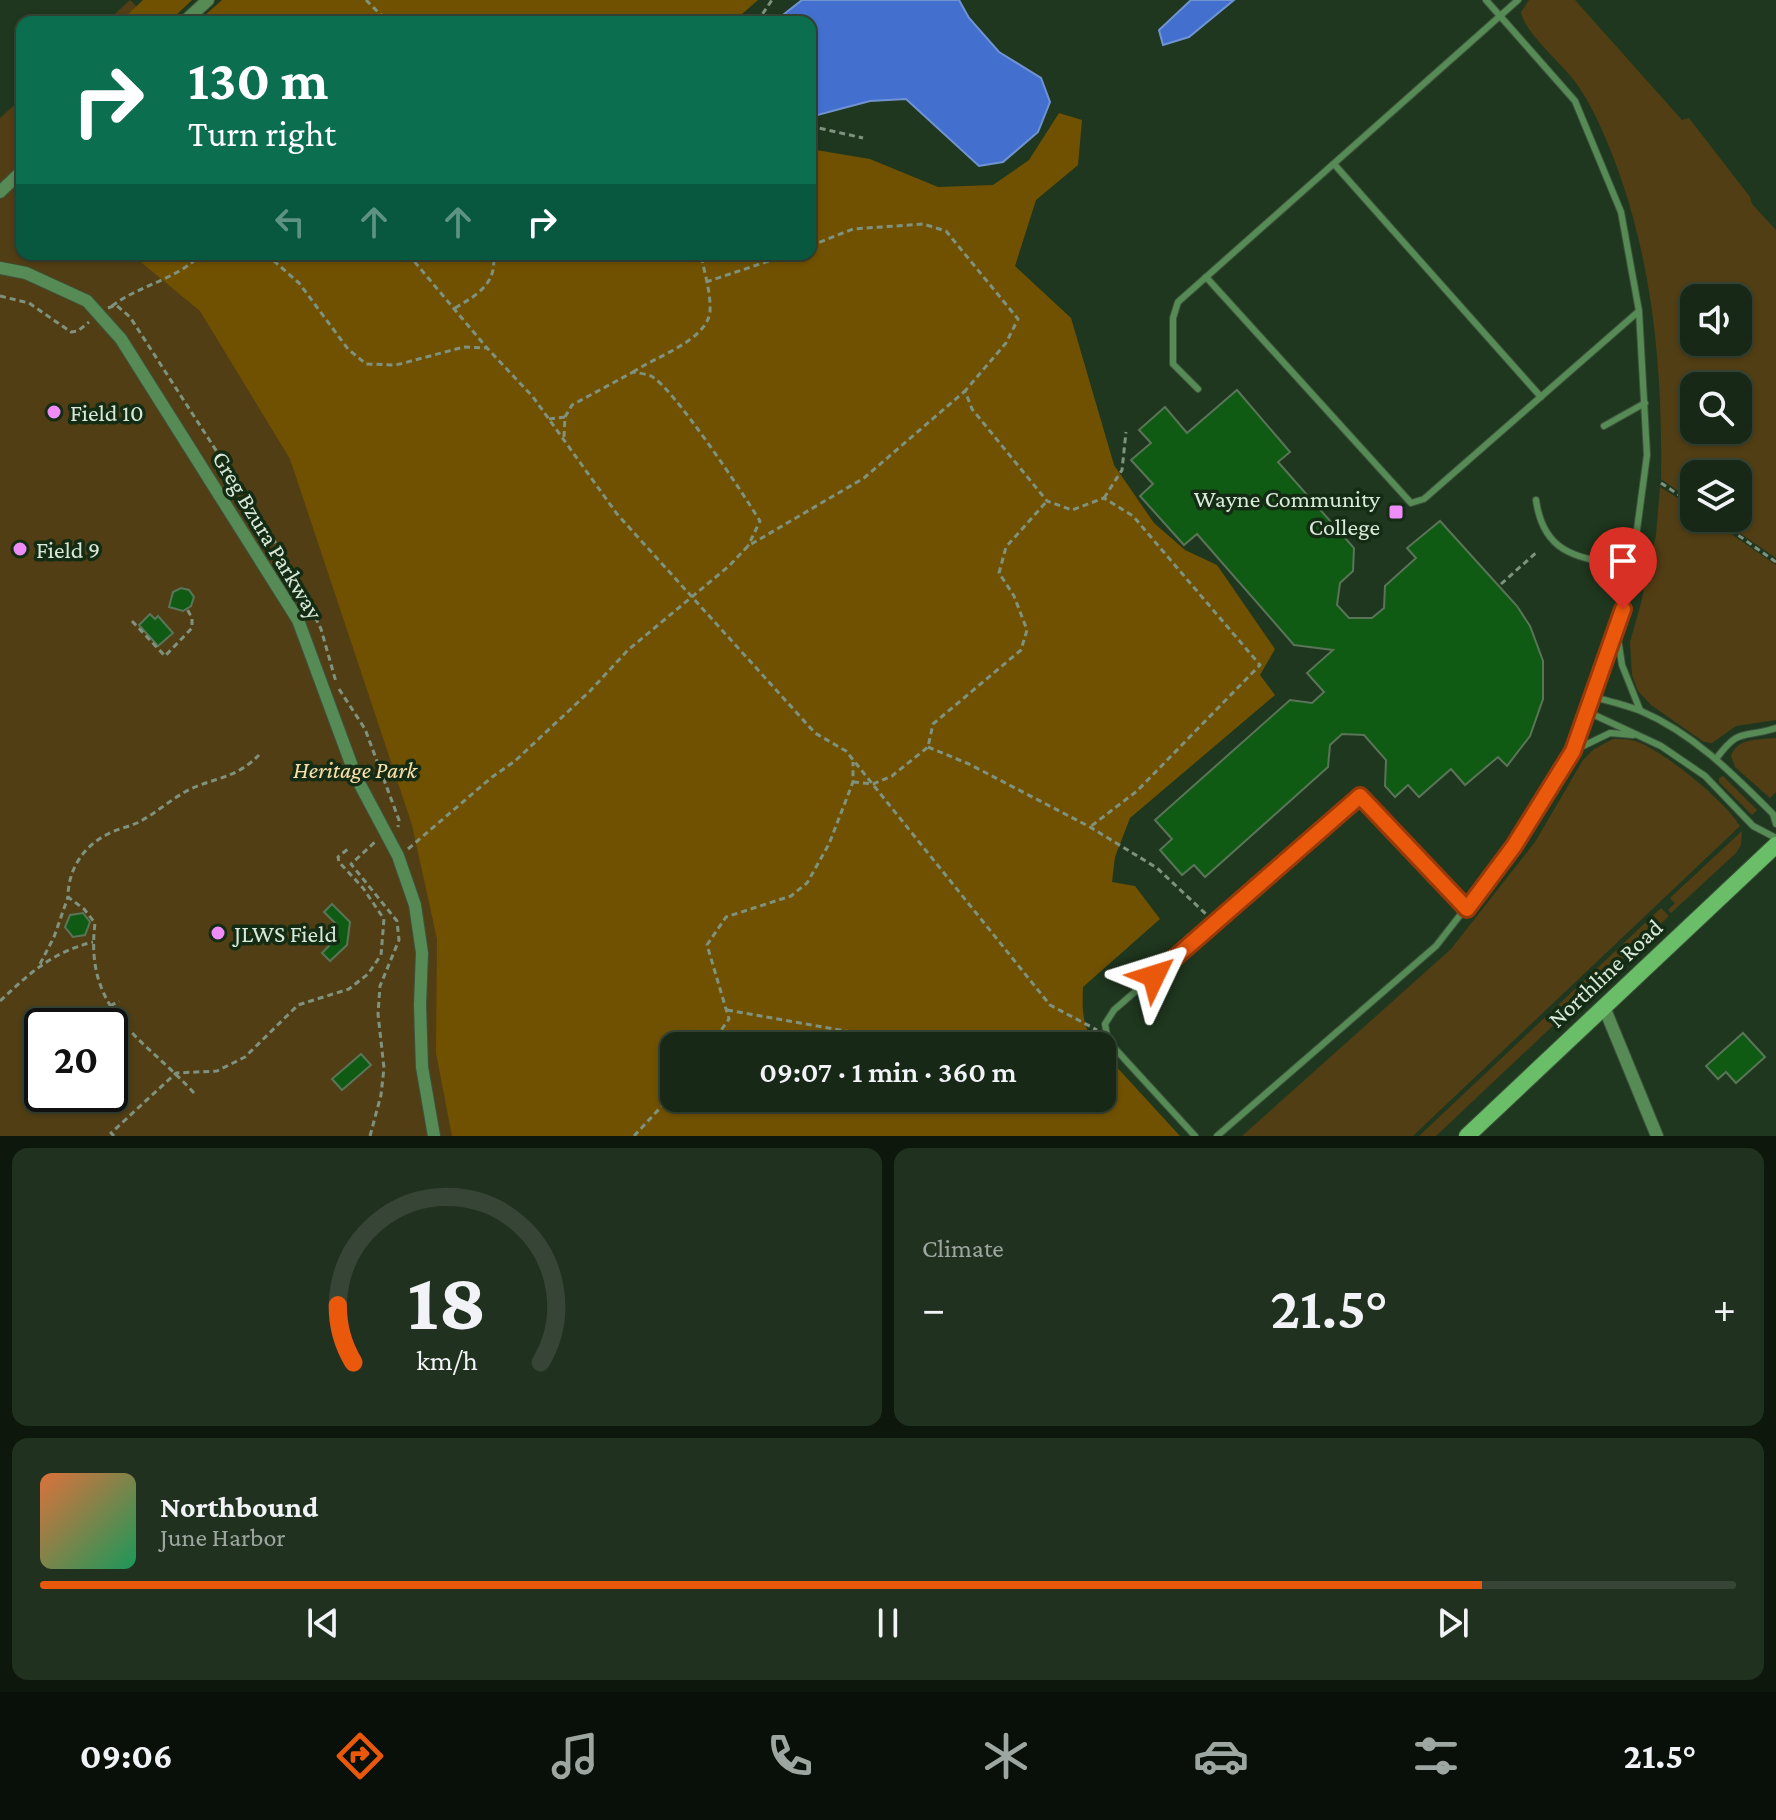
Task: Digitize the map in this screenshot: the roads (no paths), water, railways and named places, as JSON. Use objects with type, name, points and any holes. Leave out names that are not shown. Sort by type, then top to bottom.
[{"type":"main road","name":"Northline Road","points":[[1467,1136],[1776,845]]},
{"type":"street","points":[[191,16],[208,0]]},
{"type":"street","points":[[0,192],[16,177]]},
{"type":"street","name":"Greg Bzura Parkway","points":[[0,268],[26,273],[87,301],[100,314],[121,339],[298,620],[356,777],[398,856],[415,905],[422,953],[422,1067],[434,1136]]},
{"type":"street","points":[[1604,1007],[1657,1136]]},
{"type":"lane","points":[[1217,1136],[1436,946],[1467,909],[1514,846],[1573,751],[1629,589],[1647,455],[1639,311],[1621,212],[1575,101],[1486,0]]},
{"type":"lane","points":[[1198,389],[1173,364],[1173,318],[1178,302],[1518,0]]},
{"type":"lane","points":[[1334,164],[1541,397]]},
{"type":"lane","points":[[1206,277],[1411,503],[1424,499],[1639,311]]},
{"type":"lane","points":[[1604,426],[1645,403]]},
{"type":"lane","points":[[1536,500],[1539,523],[1553,543],[1580,557],[1632,567]]},
{"type":"lane","points":[[1616,628],[1622,665],[1640,710]]},
{"type":"lane","points":[[1593,697],[1640,710],[1688,737],[1716,759],[1773,814],[1776,824]]},
{"type":"lane","points":[[1588,712],[1661,746],[1705,776],[1753,826],[1776,838]]},
{"type":"lane","points":[[1716,759],[1730,739],[1744,733],[1776,728]]},
{"type":"lane","points":[[1573,751],[1610,733],[1639,735]]},
{"type":"lane","points":[[1195,1136],[1108,1041],[1105,1024],[1114,1010],[1360,796],[1467,909]]},
{"type":"water","points":[[802,0],[959,0],[969,18],[999,52],[1041,78],[1050,102],[1038,132],[1003,162],[979,166],[906,99],[870,101],[816,115],[816,16],[782,16]]},
{"type":"water","points":[[1191,0],[1234,0],[1189,37],[1163,45],[1159,30]]},
{"type":"place","name":"Field 10","points":[[54,412]]},
{"type":"place","name":"Wayne Community College","points":[[1396,512]]},
{"type":"place","name":"Field 9","points":[[20,549]]},
{"type":"place","name":"JLWS Field","points":[[218,933]]},
{"type":"park label","name":"Heritage Park","points":[[355,769]]}]
